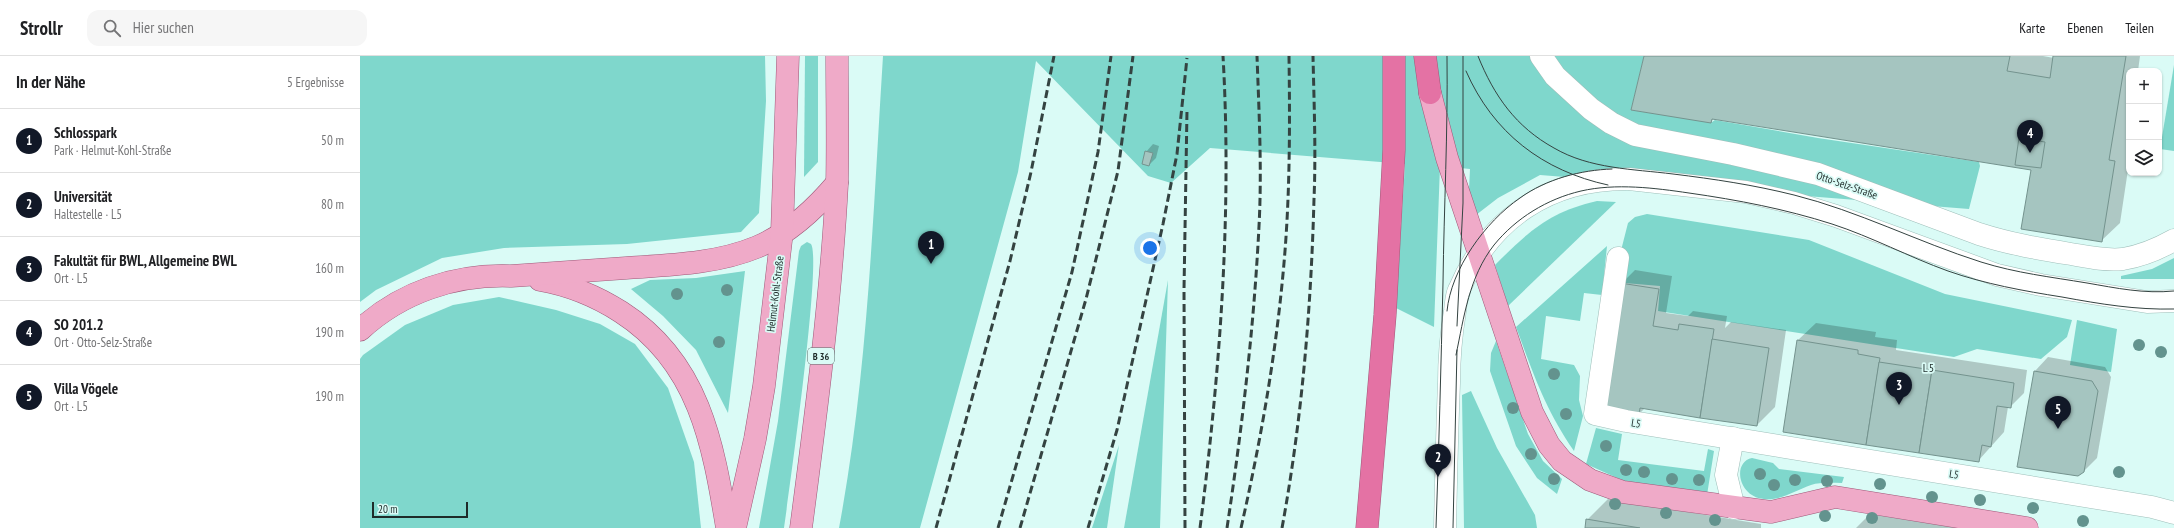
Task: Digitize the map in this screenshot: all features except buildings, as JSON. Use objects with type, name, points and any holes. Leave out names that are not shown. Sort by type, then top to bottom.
[{"type":"highway","points":[[1367,528],[1385,314],[1394,150],[1394,56]]},
{"type":"highway","points":[[1425,56],[1430,93]]},
{"type":"main road","name":"Helmut-Kohl-Straße","points":[[735,528],[756,439],[763,393],[782,232],[788,56]]},
{"type":"main road","name":"B 36","points":[[801,528],[815,426],[837,183],[837,56]]},
{"type":"main road","points":[[1430,93],[1447,158],[1532,412],[1549,445],[1562,461],[1590,480],[1623,492],[1734,508],[1771,512],[1834,497],[2027,528]]},
{"type":"main road","points":[[360,330],[371,319],[404,299],[434,286],[459,279],[485,275],[511,276],[690,263],[733,256],[758,246],[782,232],[817,207],[837,183]]},
{"type":"main road","points":[[511,276],[557,283],[584,292],[607,303],[632,320],[674,360],[689,385],[705,424],[712,446],[728,528]]},
{"type":"street","name":"Otto-Selz-Straße","points":[[1541,56],[1555,76],[1573,94],[1611,123],[1635,135],[1733,154],[1818,174],[2004,242],[2098,258],[2123,258],[2141,255],[2161,248],[2174,240]]},
{"type":"street","points":[[1445,528],[1450,343],[1458,291],[1493,233],[1520,210],[1548,193],[1580,183],[1612,178],[1746,192],[1794,203],[1836,216],[1997,275],[2041,285],[2147,302],[2174,300]]},
{"type":"street","name":"L5","points":[[1618,258],[1595,414],[1611,418],[2152,507],[2174,513]]},
{"type":"street","points":[[1733,438],[1726,475],[1734,508]]},
{"type":"shaded area","points":[[360,56],[765,56],[766,101],[759,213],[741,232],[627,244],[504,248],[442,258],[376,290],[360,302]]},
{"type":"shaded area","points":[[805,56],[818,56],[818,162],[804,177]]},
{"type":"shaded area","points":[[883,56],[1644,56],[1631,110],[1712,122],[1715,120],[1818,138],[1979,162],[1980,166],[1969,209],[1540,175],[1498,198],[1476,215],[1469,190],[1470,169],[1440,166],[1434,327],[1396,308],[1405,164],[1210,148],[1171,183],[1148,176],[1036,61],[1018,172],[920,528],[839,528],[849,470],[863,352]]},
{"type":"shaded area","points":[[2174,65],[2174,151],[2162,149],[2162,137]]},
{"type":"shaded area","points":[[1597,201],[1616,202],[1508,306],[1495,265],[1519,242],[1541,224],[1566,211]]},
{"type":"shaded area","points":[[1647,214],[1809,240],[1945,294],[2072,320],[2067,337],[2041,359],[1977,349],[1954,357],[1658,311],[1660,286],[1613,282],[1628,223],[1635,217]]},
{"type":"shaded area","points":[[807,242],[811,244],[813,259],[809,331],[784,528],[759,528],[778,421],[799,251],[801,246]]},
{"type":"shaded area","points":[[1607,246],[1602,295],[1584,293],[1580,321],[1546,316],[1541,359],[1574,365],[1580,376],[1579,400],[1583,416],[1574,451],[1547,405],[1516,327]]},
{"type":"shaded area","points":[[2174,258],[2174,279],[2121,279],[2121,276],[2152,269]]},
{"type":"shaded area","points":[[745,271],[728,413],[696,350],[663,316],[631,289],[650,280],[696,278]]},
{"type":"shaded area","points":[[1168,280],[1160,528],[1124,528]]},
{"type":"shaded area","points":[[499,297],[556,310],[600,324],[635,344],[668,388],[694,462],[701,528],[360,528],[360,359],[363,355],[405,325],[453,305]]},
{"type":"shaded area","points":[[2077,320],[2117,329],[2111,372],[2070,365]]},
{"type":"shaded area","points":[[1496,341],[1528,434],[1543,461],[1562,479],[1557,494],[1537,478],[1516,446],[1490,371],[1491,353]]},
{"type":"shaded area","points":[[1471,391],[1497,448],[1535,515],[1537,528],[1464,528],[1462,395]]},
{"type":"shaded area","points":[[1596,428],[1622,434],[1618,460],[1704,471],[1708,449],[1714,451],[1707,495],[1624,481],[1586,464]]},
{"type":"shaded area","points":[[1119,445],[1107,528],[1092,528]]},
{"type":"shaded area","points":[[1752,458],[1773,463],[1779,469],[1844,477],[1842,483],[1815,484],[1782,497],[1764,499],[1755,497],[1748,492],[1741,479],[1740,472],[1742,466],[1746,461]]},
{"type":"tram line","points":[[1436,528],[1447,56]]},
{"type":"tram line","points":[[1457,326],[1463,203],[1463,56]]},
{"type":"tram line","points":[[1478,56],[1491,84],[1517,120],[1540,140],[1568,155],[1582,160],[1612,167],[1734,183],[1794,195],[1841,209],[1958,254],[2007,269],[2130,290],[2152,292],[2174,291]]},
{"type":"tram line","points":[[1466,71],[1477,93],[1490,113],[1506,131],[1523,146],[1562,170],[1584,179],[1608,185]]},
{"type":"tram line","points":[[1447,311],[1455,279],[1463,263],[1483,233],[1507,208],[1530,191],[1552,181],[1588,171],[1612,169]]},
{"type":"tram line","points":[[1456,355],[1465,312],[1473,284],[1486,257],[1503,235],[1522,218],[1544,204],[1581,191],[1608,187],[1663,189],[1743,202],[1797,214],[1832,224],[1862,235],[1919,260],[1962,276],[2005,287],[2104,304],[2146,309],[2174,309]]},
{"type":"tram line","points":[[1453,528],[1457,350]]},
{"type":"railway","points":[[936,528],[1010,261],[1031,172],[1054,56]]},
{"type":"railway","points":[[998,528],[1072,272],[1098,152],[1111,56]]},
{"type":"railway","points":[[1020,528],[1086,299],[1118,171],[1133,56]]},
{"type":"railway","points":[[1200,528],[1213,411],[1225,233],[1226,174],[1223,56]]},
{"type":"railway","points":[[1227,528],[1247,377],[1257,264],[1260,184],[1257,56]]},
{"type":"railway","points":[[1241,528],[1266,402],[1280,306],[1287,220],[1289,165],[1289,56]]},
{"type":"railway","points":[[1282,528],[1300,405],[1311,281],[1315,163],[1313,56]]},
{"type":"railway","points":[[1088,528],[1117,430],[1163,224],[1177,154],[1187,58]]},
{"type":"railway","points":[[1185,528],[1184,290],[1187,110]]},
{"type":"place","name":"SO 201.2","points":[[2030,153]]},
{"type":"place","name":"Schlosspark","points":[[931,264]]},
{"type":"place","name":"Fakultät für BWL, Allgemeine BWL","points":[[1899,405]]},
{"type":"place","name":"Villa Vögele","points":[[2058,429]]},
{"type":"place","name":"Universität","points":[[1438,477]]},
{"type":"district","name":"L5","points":[[1929,367]]}]
